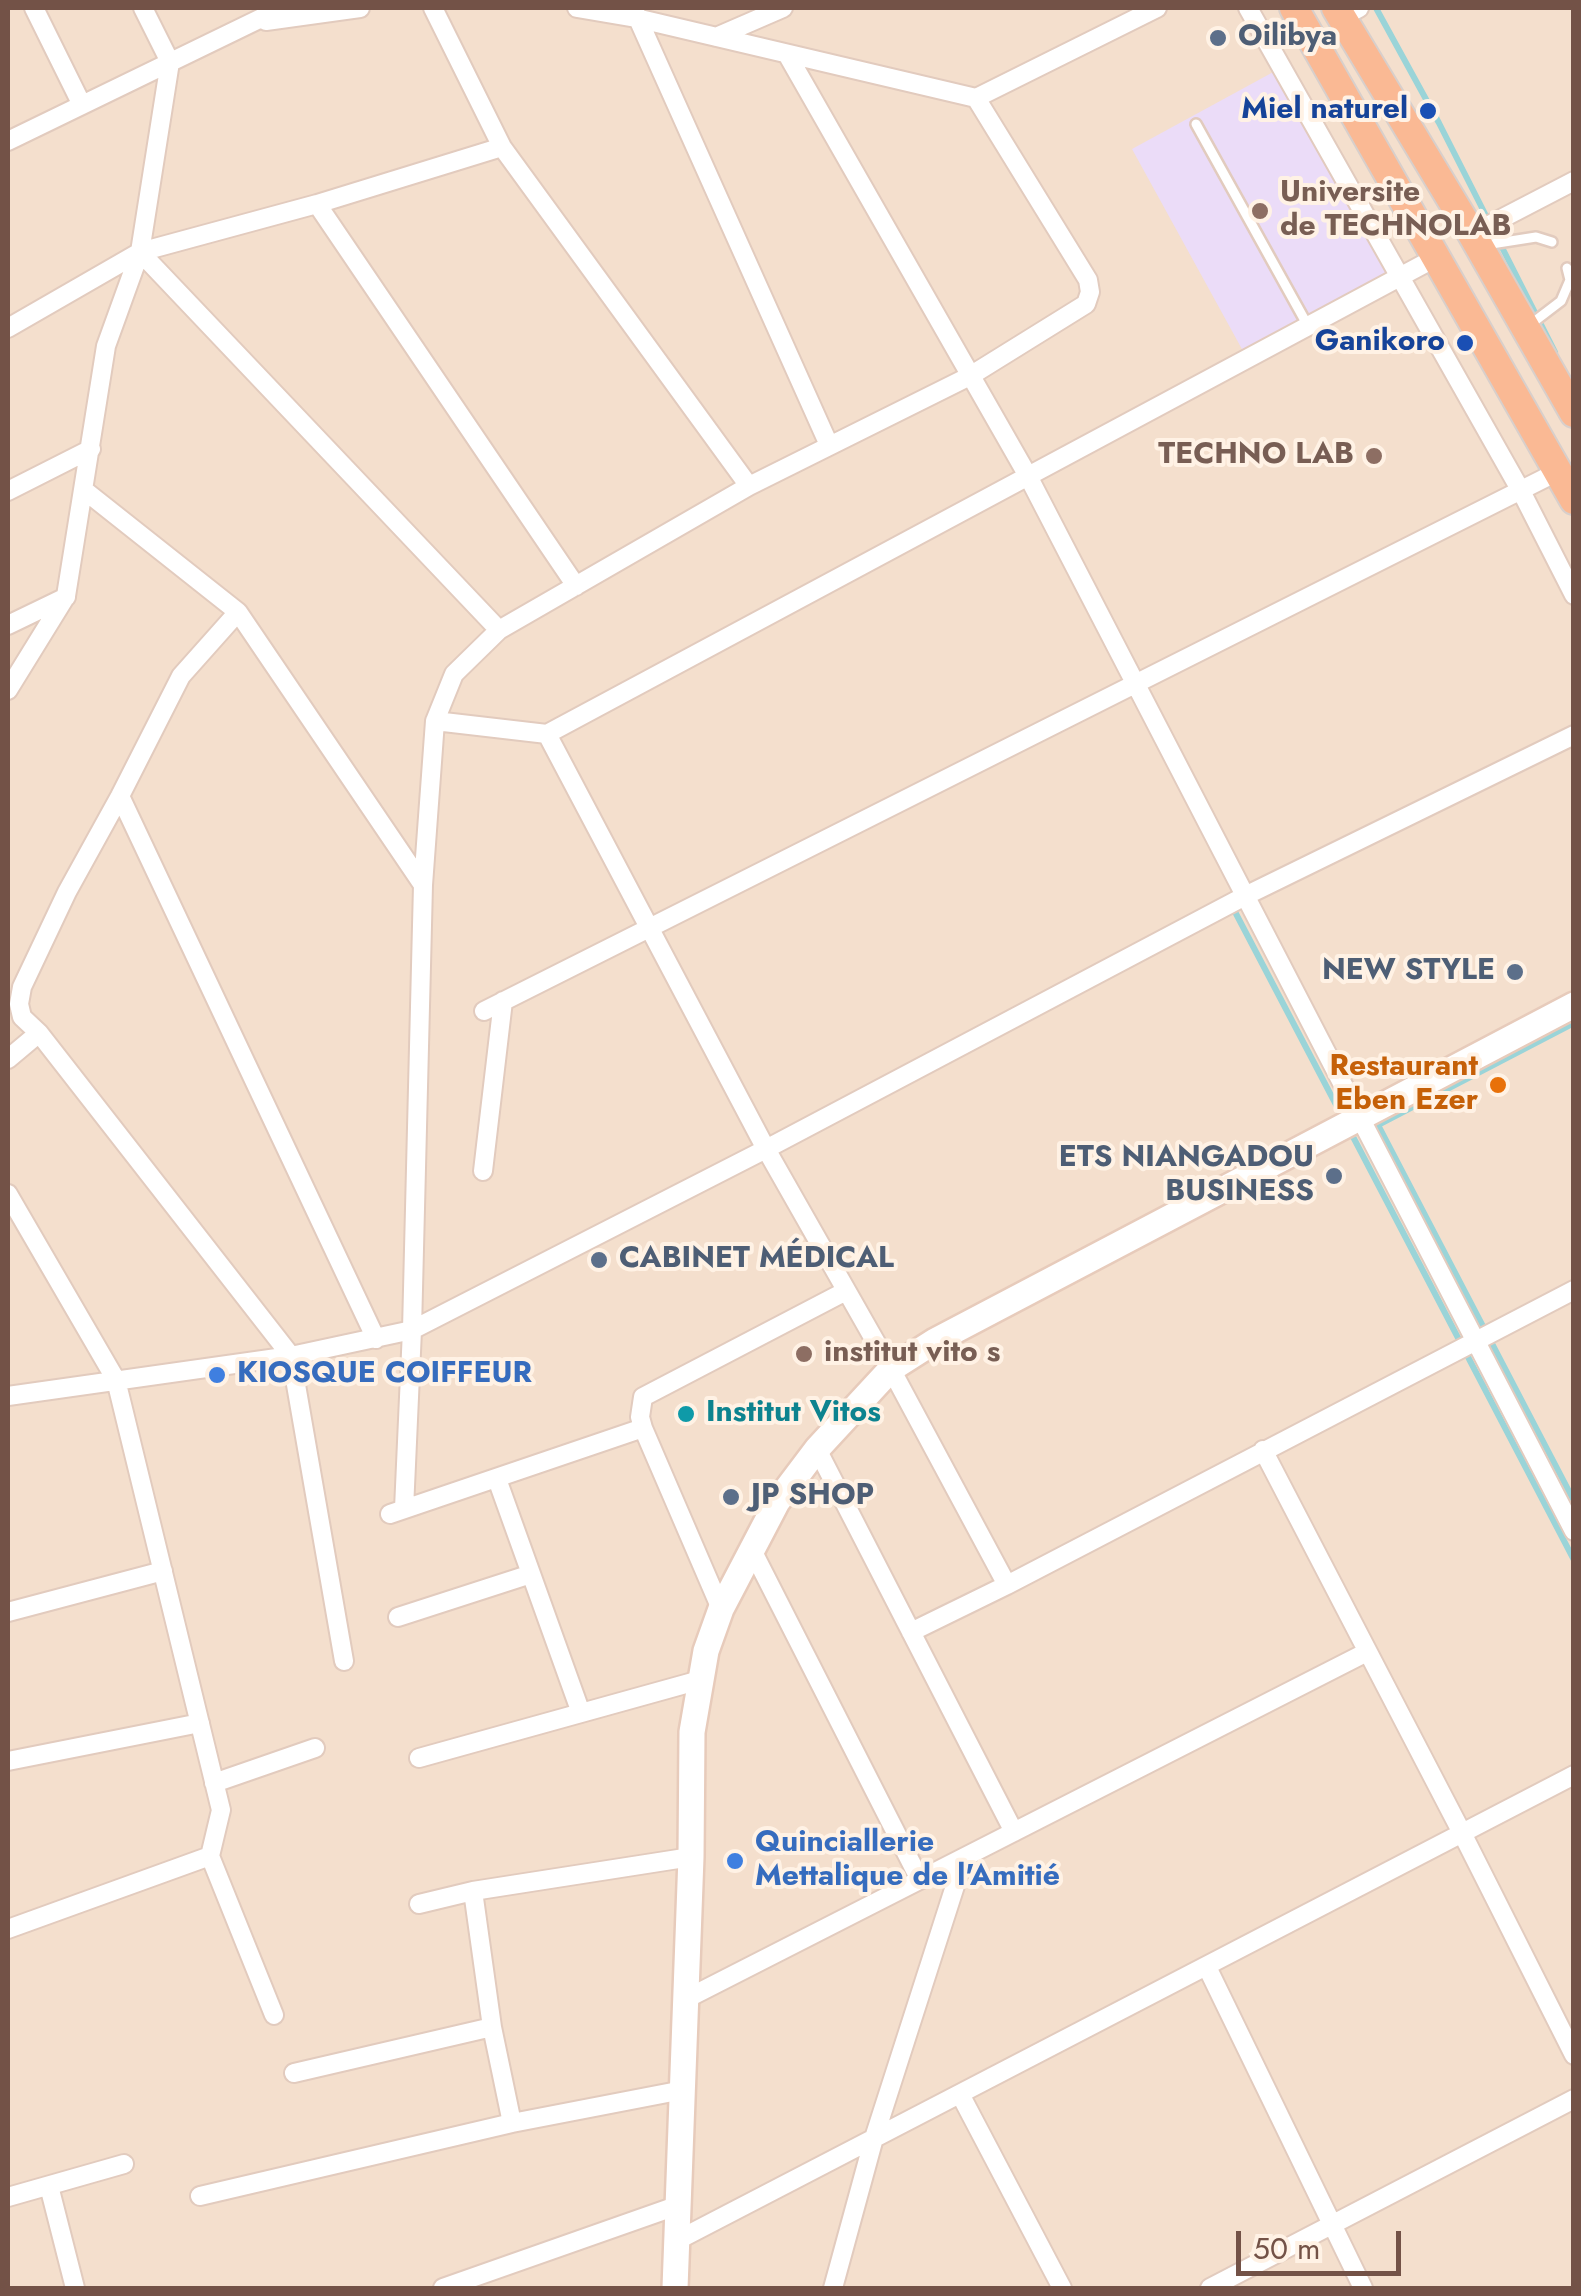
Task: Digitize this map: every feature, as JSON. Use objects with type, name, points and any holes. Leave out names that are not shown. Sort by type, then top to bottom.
[{"type":"highway","points":[[1294,8],[1574,500]]},
{"type":"highway","points":[[1346,11],[1574,413]]},
{"type":"main road","points":[[675,2288],[692,1732],[706,1651],[721,1609],[776,1502],[816,1448],[891,1369],[935,1341],[1574,1006]]},
{"type":"street","points":[[34,8],[82,105]]},
{"type":"street","points":[[8,690],[66,596],[106,346],[140,252],[170,62],[143,8]]},
{"type":"street","points":[[8,141],[282,8]]},
{"type":"street","points":[[248,24],[360,8]]},
{"type":"street","points":[[433,8],[502,146],[749,486]]},
{"type":"street","points":[[576,8],[635,13],[716,37],[976,98],[1156,8]]},
{"type":"street","points":[[716,37],[783,8]]},
{"type":"street","points":[[1248,8],[1520,490],[1574,595]]},
{"type":"street","points":[[635,13],[829,445]]},
{"type":"street","points":[[788,54],[1028,476],[1574,1532]]},
{"type":"street","points":[[643,1428],[397,1512],[412,1330],[423,884],[436,721],[454,674],[499,630],[749,486],[970,376],[1086,304],[1088,280],[976,98]]},
{"type":"street","points":[[8,328],[140,252],[317,204],[502,146]]},
{"type":"street","points":[[1475,240],[1574,181]]},
{"type":"street","points":[[317,204],[576,586]]},
{"type":"street","points":[[140,252],[499,630]]},
{"type":"street","points":[[436,721],[547,734],[1435,258]]},
{"type":"street","points":[[8,492],[91,449]]},
{"type":"street","points":[[484,1011],[1557,472]]},
{"type":"street","points":[[84,490],[238,612],[423,884]]},
{"type":"street","points":[[8,625],[66,596]]},
{"type":"street","points":[[238,612],[181,676],[67,892],[22,987],[20,1004],[22,1017],[39,1033],[292,1356],[344,1662]]},
{"type":"street","points":[[547,734],[766,1149],[1007,1585]]},
{"type":"street","points":[[8,1396],[292,1356],[412,1330],[766,1149],[1245,896],[1574,735]]},
{"type":"street","points":[[120,796],[376,1339]]},
{"type":"street","points":[[484,1170],[503,1001]]},
{"type":"street","points":[[8,1058],[39,1033]]},
{"type":"street","points":[[8,1194],[116,1380],[221,1810],[210,1856],[274,2015]]},
{"type":"street","points":[[911,1632],[1574,1290]]},
{"type":"street","points":[[721,1609],[643,1428],[643,1397],[846,1291]]},
{"type":"street","points":[[816,1448],[1014,1832]]},
{"type":"street","points":[[1263,1450],[1574,2055]]},
{"type":"street","points":[[497,1479],[580,1714]]},
{"type":"street","points":[[751,1548],[920,1880]]},
{"type":"street","points":[[10,1605],[162,1571]]},
{"type":"street","points":[[398,1617],[531,1574]]},
{"type":"street","points":[[686,1999],[1367,1652]]},
{"type":"street","points":[[418,1758],[700,1680]]},
{"type":"street","points":[[8,1761],[200,1723]]},
{"type":"street","points":[[214,1783],[315,1748]]},
{"type":"street","points":[[678,2240],[1574,1775]]},
{"type":"street","points":[[8,1929],[210,1856]]},
{"type":"street","points":[[418,1904],[472,1891],[691,1857]]},
{"type":"street","points":[[833,2288],[874,2138],[964,1858]]},
{"type":"street","points":[[472,1891],[492,2027],[512,2123]]},
{"type":"street","points":[[1207,1967],[1363,2288]]},
{"type":"street","points":[[294,2073],[492,2027]]},
{"type":"street","points":[[200,2196],[512,2123],[683,2090]]},
{"type":"street","points":[[960,2094],[1062,2288]]},
{"type":"street","points":[[1210,2288],[1574,2099]]},
{"type":"street","points":[[8,2198],[124,2164]]},
{"type":"street","points":[[49,2186],[75,2288]]},
{"type":"street","points":[[443,2288],[680,2205]]},
{"type":"lane","points":[[1196,124],[1308,326]]},
{"type":"lane","points":[[1475,240],[1536,237],[1552,242]]},
{"type":"lane","points":[[1526,329],[1560,301],[1570,280],[1567,268]]},
{"type":"shaded area","points":[[8,8],[1573,8],[1573,2288],[8,2288]]},
{"type":"shaded area","name":"Universite de TECHNOLAB","points":[[1277,70],[1389,274],[1243,351],[1132,149]]},
{"type":"waterway","points":[[1376,8],[1555,352]]},
{"type":"waterway","points":[[1233,908],[1344,1120]]},
{"type":"waterway","points":[[1574,1023],[1378,1125],[1574,1501]]},
{"type":"waterway","points":[[1350,1131],[1574,1560]]},
{"type":"place","name":"Oilibya","points":[[1218,38]]},
{"type":"place","name":"Miel naturel","points":[[1428,111]]},
{"type":"place","name":"Universite de TECHNOLAB","points":[[1260,211]]},
{"type":"place","name":"Ganikoro","points":[[1465,343]]},
{"type":"place","name":"TECHNO LAB","points":[[1374,456]]},
{"type":"place","name":"NEW STYLE","points":[[1515,972]]},
{"type":"place","name":"Restaurant Eben Ezer","points":[[1498,1085]]},
{"type":"place","name":"ETS NIANGADOU BUSINESS","points":[[1334,1176]]},
{"type":"place","name":"CABINET MÉDICAL","points":[[599,1260]]},
{"type":"place","name":"institut vito s","points":[[804,1354]]},
{"type":"place","name":"KIOSQUE COIFFEUR","points":[[217,1375]]},
{"type":"place","name":"Institut Vitos","points":[[686,1414]]},
{"type":"place","name":"JP SHOP","points":[[731,1497]]},
{"type":"place","name":"Quinciallerie Mettalique de l'Amitié","points":[[735,1861]]}]
